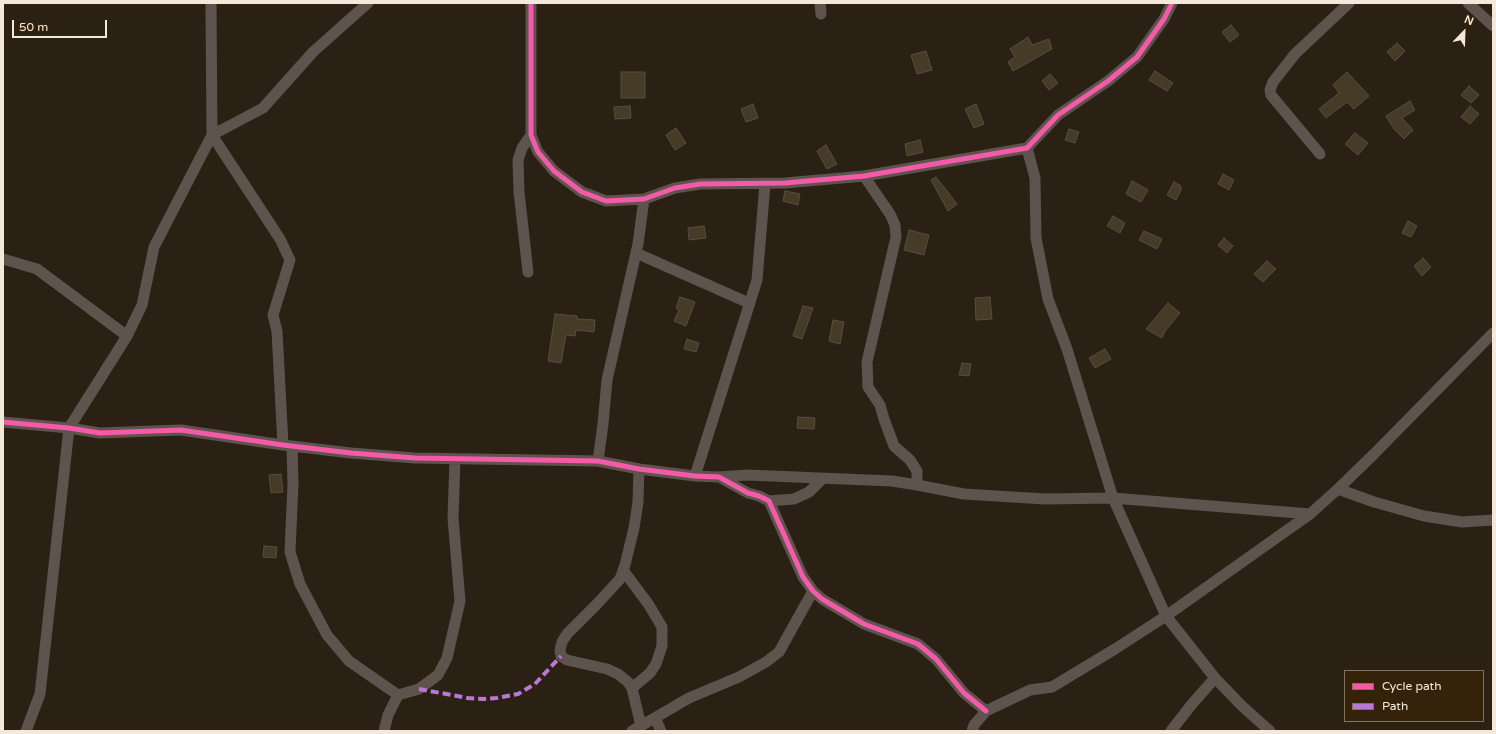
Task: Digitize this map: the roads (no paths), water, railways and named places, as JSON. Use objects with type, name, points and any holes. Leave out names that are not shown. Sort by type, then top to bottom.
[{"type":"street","points":[[26,731],[40,694],[69,428],[127,336],[142,305],[154,247],[212,135],[211,3]]},
{"type":"street","points":[[212,135],[263,108],[314,52],[368,3]]},
{"type":"street","points":[[531,3],[531,135],[538,152],[554,171],[582,192],[606,201],[644,199],[675,188],[700,184],[765,184],[864,176],[1027,148],[1058,115],[1108,81],[1137,57],[1164,19],[1172,3]]},
{"type":"street","points":[[820,3],[821,14]]},
{"type":"street","points":[[1320,154],[1271,95],[1270,90],[1273,82],[1295,54],[1348,3]]},
{"type":"street","points":[[1468,3],[1493,26]]},
{"type":"street","points":[[212,135],[280,240],[290,260],[273,315],[277,331],[287,446],[293,484],[290,552],[300,584],[327,635],[349,661],[398,695]]},
{"type":"street","points":[[528,272],[519,192],[518,160],[522,148],[531,135]]},
{"type":"street","points":[[1027,148],[1036,178],[1036,238],[1048,299],[1067,349],[1113,498],[1166,616],[1215,678],[1242,706],[1270,731]]},
{"type":"street","points":[[864,176],[890,214],[895,225],[896,237],[867,362],[868,387],[880,405],[894,446],[910,460],[917,471],[917,485]]},
{"type":"street","points":[[695,476],[757,280],[765,184]]},
{"type":"street","points":[[598,461],[607,380],[636,253],[644,199]]},
{"type":"street","points":[[636,253],[749,303]]},
{"type":"street","points":[[3,260],[37,269],[127,336]]},
{"type":"street","points":[[972,731],[974,725],[986,712],[1030,690],[1052,686],[1166,616],[1310,514],[1338,489],[1493,333]]},
{"type":"street","points":[[3,422],[69,428],[100,433],[181,430],[287,446],[358,454],[415,458],[598,461],[639,469],[695,476],[719,477],[747,475],[892,482],[964,494],[1045,499],[1113,498],[1310,514]]},
{"type":"street","points":[[384,731],[388,715],[398,695],[419,689],[438,675],[447,658],[460,601],[453,518],[455,459]]},
{"type":"street","points":[[639,469],[638,502],[634,528],[620,579],[567,634],[562,642],[560,650],[561,656],[567,660],[607,669],[618,674],[628,682],[632,688],[636,728],[689,698],[739,677],[766,662],[779,652],[813,591]]},
{"type":"street","points":[[719,477],[748,493],[769,501],[794,499],[808,492],[822,478]]},
{"type":"street","points":[[1338,489],[1374,502],[1424,516],[1462,522],[1493,520]]},
{"type":"street","points":[[769,501],[804,577],[813,591],[822,600],[864,624],[918,644],[936,659],[964,693],[986,712]]},
{"type":"street","points":[[623,570],[649,605],[662,627],[662,646],[656,664],[650,673],[632,688]]},
{"type":"street","points":[[1172,731],[1192,704],[1215,678]]},
{"type":"street","points":[[655,718],[661,731]]}]
